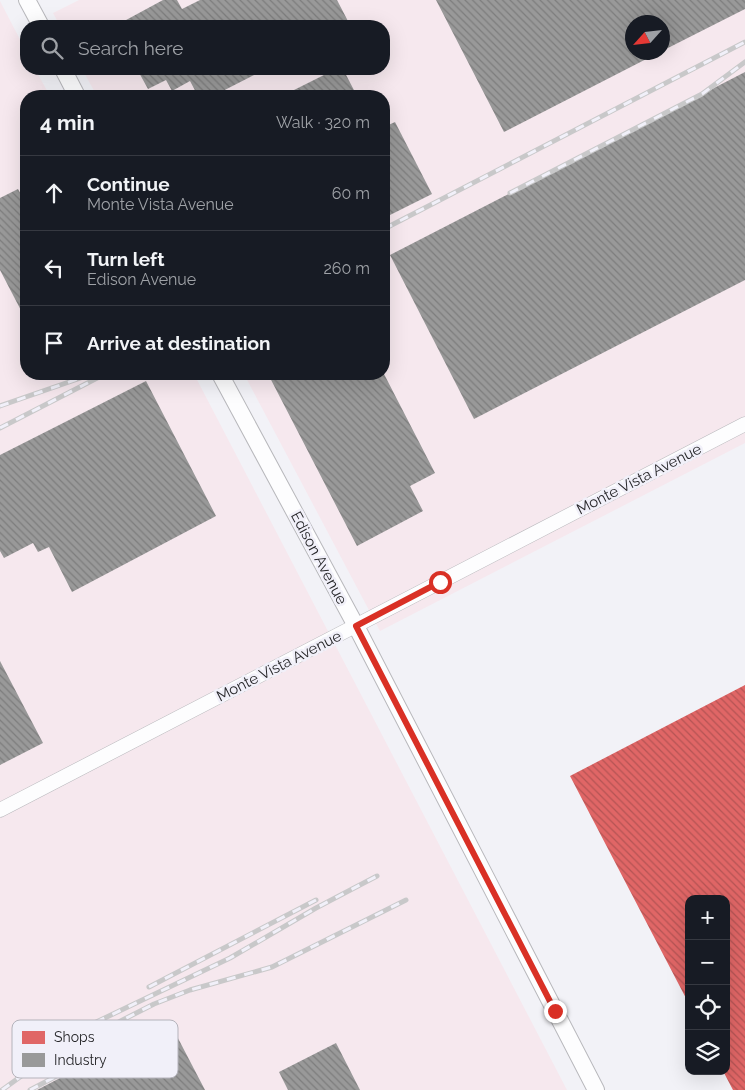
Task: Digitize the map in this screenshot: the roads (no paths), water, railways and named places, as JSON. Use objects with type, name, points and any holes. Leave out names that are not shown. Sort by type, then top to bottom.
[{"type":"main road","points":[[27,0],[38,20]]},
{"type":"main road","points":[[66,75],[74,90]]},
{"type":"main road","name":"Edison Avenue","points":[[223,380],[356,626],[596,1090]]},
{"type":"street","name":"Monte Vista Avenue","points":[[0,810],[745,424]]},
{"type":"railway","points":[[390,226],[745,42]]},
{"type":"railway","points":[[510,193],[702,94],[745,62]]},
{"type":"railway","points":[[0,406],[75,380]]},
{"type":"railway","points":[[0,428],[93,380]]},
{"type":"railway","points":[[101,1020],[230,958],[316,908],[377,876]]},
{"type":"railway","points":[[149,987],[316,900]]},
{"type":"railway","points":[[123,1020],[154,1004],[190,990],[272,967],[406,900]]},
{"type":"railway","points":[[2,1090],[19,1078]]},
{"type":"railway","points":[[30,1090],[53,1078]]}]
